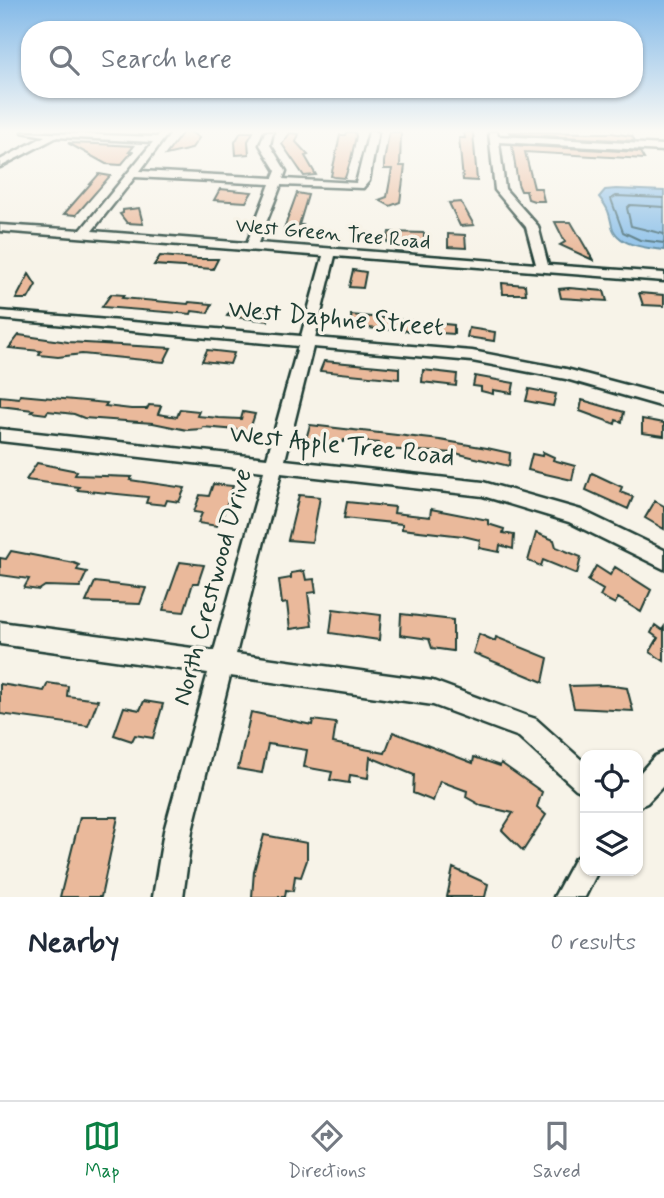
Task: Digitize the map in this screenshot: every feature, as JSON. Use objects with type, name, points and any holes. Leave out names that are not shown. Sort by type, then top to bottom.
[{"type":"street","points":[[84,234],[133,174],[359,186],[364,181],[365,174]]},
{"type":"street","points":[[250,247],[280,174]]},
{"type":"street","points":[[498,174],[500,190],[532,226],[543,268]]},
{"type":"street","name":"West Green Tree Road","points":[[0,228],[664,277]]},
{"type":"street","name":"North Crestwood Drive","points":[[168,897],[178,831],[330,253]]},
{"type":"street","name":"West Daphne Street","points":[[0,315],[498,360],[566,374],[664,401]]},
{"type":"street","name":"West Apple Tree Road","points":[[0,435],[452,484],[511,495],[574,516],[664,560]]},
{"type":"street","points":[[0,633],[433,693],[527,728],[580,776]]},
{"type":"street","points":[[643,788],[664,765]]},
{"type":"street","points":[[569,897],[580,876]]},
{"type":"water","points":[[605,190],[664,191],[664,250],[634,245],[615,233],[608,210],[599,197]]},
{"type":"building","points":[[99,174],[110,176],[76,215],[64,214]]},
{"type":"building","points":[[331,174],[346,174],[345,178],[331,176]]},
{"type":"building","points":[[391,174],[404,174],[400,202],[390,206],[379,200],[387,197]]},
{"type":"building","points":[[462,174],[476,174],[477,181],[463,180]]},
{"type":"building","points":[[516,174],[530,174],[534,188],[541,188],[544,201],[528,199],[526,191],[521,191]]},
{"type":"building","points":[[220,189],[252,192],[246,202],[214,200]]},
{"type":"building","points":[[297,193],[308,195],[299,225],[303,225],[300,236],[288,235],[290,229],[284,229]]},
{"type":"building","points":[[461,202],[474,225],[460,226],[449,203]]},
{"type":"building","points":[[139,208],[143,224],[127,223],[120,214],[123,210]]},
{"type":"building","points":[[555,222],[571,222],[593,260],[560,245],[565,242]]},
{"type":"building","points":[[389,232],[424,233],[424,245],[387,242]]},
{"type":"building","points":[[448,234],[465,235],[466,248],[448,247]]},
{"type":"building","points":[[160,256],[218,259],[213,269],[154,265]]},
{"type":"building","points":[[353,270],[366,272],[363,288],[349,287]]},
{"type":"building","points":[[29,274],[36,285],[28,299],[16,299]]},
{"type":"building","points":[[502,283],[525,285],[526,294],[503,294]]},
{"type":"building","points":[[559,289],[604,291],[607,301],[561,298]]},
{"type":"building","points":[[639,293],[664,295],[664,306],[643,305]]},
{"type":"building","points":[[111,294],[124,295],[122,298],[212,304],[208,313],[192,311],[191,314],[102,307]]},
{"type":"building","points":[[232,308],[271,310],[268,321],[227,316]]},
{"type":"building","points":[[351,315],[454,325],[454,334],[352,327]]},
{"type":"building","points":[[469,328],[495,332],[494,341],[467,337]]},
{"type":"building","points":[[19,335],[68,342],[171,348],[164,362],[82,354],[58,357],[39,355],[41,351],[9,348]]},
{"type":"building","points":[[207,350],[234,353],[230,364],[202,361]]},
{"type":"building","points":[[324,361],[399,368],[399,379],[320,371]]},
{"type":"building","points":[[423,370],[457,374],[456,386],[422,382]]},
{"type":"building","points":[[475,376],[514,383],[512,393],[493,390],[493,394],[481,391],[481,387],[473,386]]},
{"type":"building","points":[[529,389],[556,394],[553,406],[526,401]]},
{"type":"building","points":[[20,395],[107,403],[105,406],[131,409],[147,409],[149,405],[161,406],[158,414],[177,417],[180,409],[199,411],[197,416],[219,418],[241,419],[243,412],[255,414],[248,435],[236,433],[237,430],[203,427],[187,430],[153,423],[84,418],[48,411],[46,414],[0,406],[0,396],[19,398]]},
{"type":"building","points":[[582,400],[624,412],[622,422],[616,420],[615,424],[580,411]]},
{"type":"building","points":[[642,419],[664,423],[664,436],[642,433]]},
{"type":"building","points":[[310,425],[487,448],[510,453],[509,466],[455,453],[382,449],[378,447],[379,443],[344,440],[319,442],[306,439]]},
{"type":"building","points":[[543,452],[554,457],[553,460],[575,466],[572,480],[528,470],[532,454],[542,456]]},
{"type":"building","points":[[37,463],[77,471],[75,475],[132,477],[130,480],[185,488],[179,502],[167,500],[165,505],[146,503],[148,497],[77,490],[79,487],[26,480]]},
{"type":"building","points":[[592,473],[622,487],[620,492],[633,497],[628,509],[586,490]]},
{"type":"building","points":[[213,484],[233,486],[217,526],[198,523],[202,513],[194,512],[200,495],[209,496]]},
{"type":"building","points":[[299,495],[320,497],[312,542],[288,540]]},
{"type":"building","points":[[655,501],[664,506],[664,529],[645,518]]},
{"type":"building","points":[[347,502],[395,507],[394,513],[430,517],[431,509],[488,520],[488,524],[504,529],[503,533],[514,535],[513,549],[500,545],[499,552],[479,548],[480,540],[463,536],[402,529],[402,524],[344,518]]},
{"type":"building","points":[[536,533],[554,540],[556,547],[581,557],[577,574],[543,560],[541,566],[528,561]]},
{"type":"building","points":[[11,551],[74,563],[79,565],[77,570],[87,572],[80,587],[45,586],[39,590],[24,588],[29,579],[0,575],[0,558],[6,559]]},
{"type":"building","points":[[180,562],[204,565],[198,583],[193,583],[184,612],[163,610]]},
{"type":"building","points":[[596,566],[610,575],[615,567],[651,590],[641,612],[618,598],[615,604],[600,596],[603,590],[588,581]]},
{"type":"building","points":[[304,571],[306,580],[314,579],[316,592],[308,593],[312,626],[290,629],[287,603],[282,604],[279,580],[291,578],[291,573]]},
{"type":"building","points":[[95,582],[146,588],[140,604],[86,602]]},
{"type":"building","points":[[333,609],[381,615],[379,640],[330,633]]},
{"type":"building","points":[[401,614],[453,620],[453,651],[432,648],[429,639],[400,635]]},
{"type":"building","points":[[655,625],[662,630],[664,627],[664,661],[650,652],[658,638],[651,633]]},
{"type":"building","points":[[479,634],[495,641],[496,637],[548,658],[543,682],[473,653]]},
{"type":"building","points":[[48,683],[68,686],[67,696],[98,700],[88,726],[0,714],[0,684],[44,691]]},
{"type":"building","points":[[606,685],[627,688],[633,711],[574,708],[569,686]]},
{"type":"building","points":[[144,701],[163,704],[153,738],[135,735],[132,741],[114,735],[124,707],[140,710]]},
{"type":"building","points":[[251,712],[312,725],[313,720],[336,723],[333,743],[385,753],[393,732],[473,763],[474,757],[500,766],[501,763],[542,792],[537,807],[546,815],[523,851],[502,830],[513,813],[482,806],[466,797],[467,791],[440,781],[433,801],[413,793],[414,775],[370,757],[368,778],[350,775],[349,783],[330,780],[332,772],[304,767],[307,750],[268,744],[262,773],[238,769]]},
{"type":"building","points":[[80,817],[118,817],[101,897],[60,897]]},
{"type":"building","points":[[264,835],[307,843],[307,860],[301,877],[295,876],[293,891],[286,890],[285,897],[252,897],[254,871]]},
{"type":"building","points":[[453,868],[488,884],[485,897],[447,897]]}]
